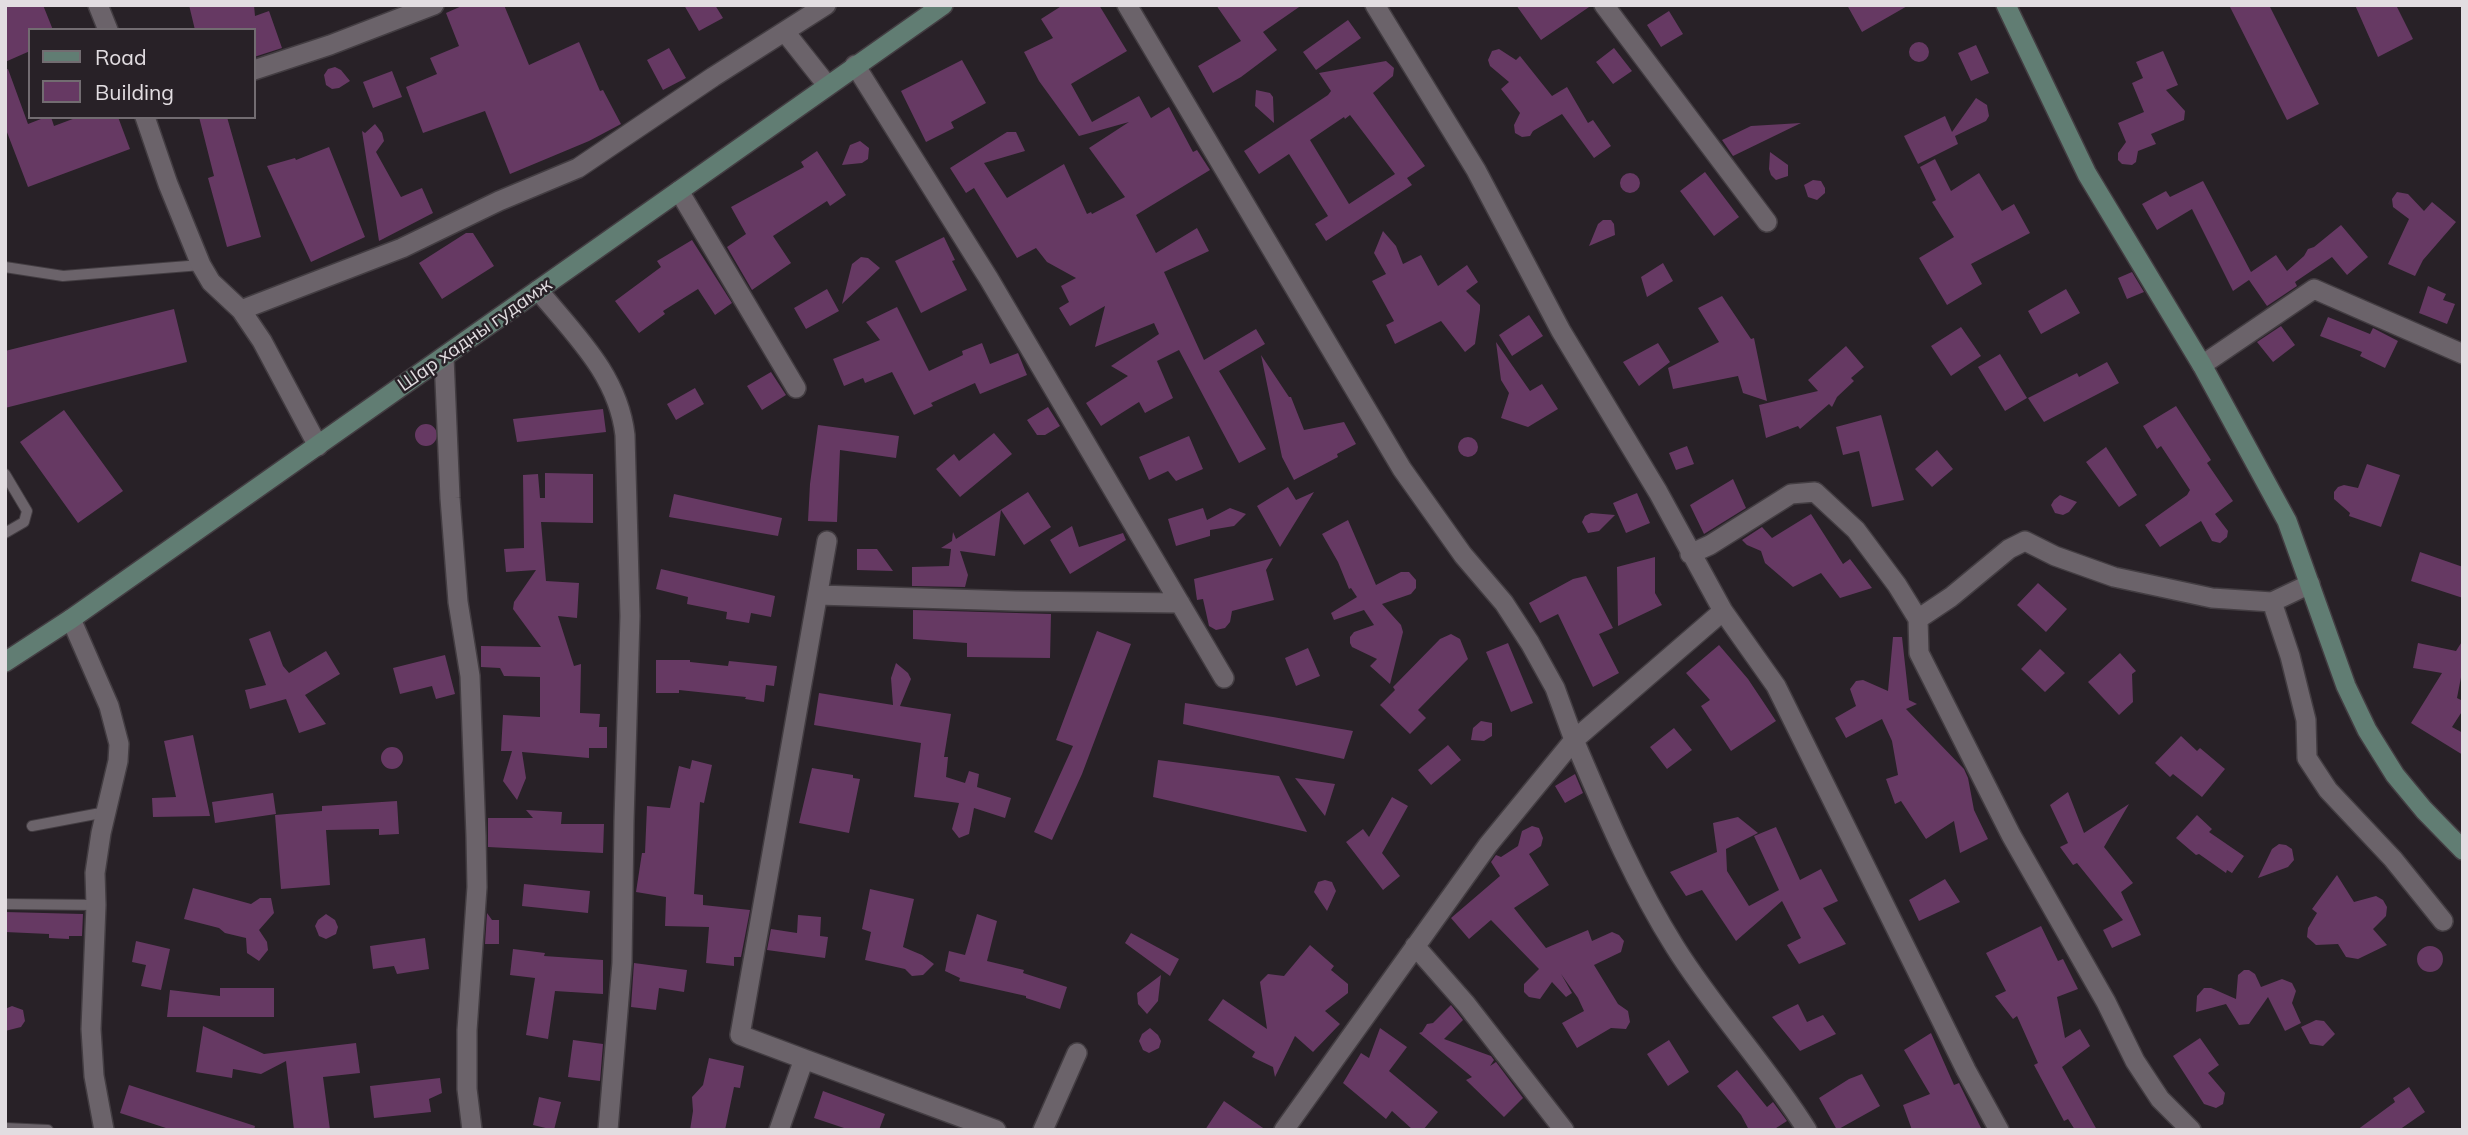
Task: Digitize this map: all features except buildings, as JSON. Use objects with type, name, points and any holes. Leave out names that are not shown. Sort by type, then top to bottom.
[{"type":"main road","name":"Шар хадны гудамж","points":[[6,661],[71,620],[943,5]]},
{"type":"main road","points":[[2006,5],[2087,174],[2202,365],[2287,521],[2346,686],[2378,751],[2424,810],[2463,850]]},
{"type":"street","points":[[98,5],[107,28]]},
{"type":"street","points":[[256,69],[330,45],[434,5]]},
{"type":"street","points":[[241,310],[402,248],[499,201],[578,168],[666,107],[827,5]]},
{"type":"street","points":[[1126,5],[1402,470],[1463,555],[1504,603],[1530,643],[1555,688],[1574,740],[1634,874],[1664,930],[1807,1130]]},
{"type":"street","points":[[1374,5],[1476,170],[1561,331],[1658,492],[1723,611],[1776,686],[1966,1070],[1999,1130]]},
{"type":"street","points":[[1604,5],[1767,222]]},
{"type":"street","points":[[785,32],[827,85]]},
{"type":"street","points":[[855,65],[989,279],[1224,678]]},
{"type":"street","points":[[146,119],[168,184],[201,265],[211,282],[241,310],[262,341],[318,446]]},
{"type":"street","points":[[678,191],[796,388]]},
{"type":"street","points":[[2202,365],[2314,289],[2463,354]]},
{"type":"street","points":[[538,290],[576,335],[610,383],[621,409],[626,444],[631,616],[622,963],[608,1130]]},
{"type":"street","points":[[444,357],[458,601],[470,676],[476,836],[477,887],[467,1030],[467,1089],[472,1130]]},
{"type":"street","points":[[1690,554],[1710,545],[1791,494],[1815,492],[1856,530],[1897,585],[1918,619],[1919,653],[2011,835],[2106,1002],[2135,1061],[2160,1099],[2191,1130]]},
{"type":"street","points":[[828,541],[740,1035],[996,1130]]},
{"type":"street","points":[[1918,619],[1951,597],[2010,549],[2025,541],[2055,556],[2114,577],[2211,598],[2272,602],[2310,584]]},
{"type":"street","points":[[818,595],[1180,603]]},
{"type":"street","points":[[2272,602],[2290,656],[2306,720],[2306,758],[2328,789],[2393,859],[2443,921]]},
{"type":"street","points":[[1284,1130],[1488,845],[1574,740],[1723,611]]},
{"type":"street","points":[[71,620],[117,730],[119,744],[118,761],[97,853],[91,1029],[94,1076],[104,1130]]},
{"type":"street","points":[[1416,946],[1466,1004],[1564,1130]]},
{"type":"street","points":[[1043,1130],[1077,1053]]},
{"type":"street","points":[[779,1130],[804,1059]]},
{"type":"street","points":[[1301,1107],[1304,1130]]},
{"type":"lane","points":[[5,267],[63,276],[201,265]]},
{"type":"lane","points":[[5,474],[27,511],[24,522],[5,533]]},
{"type":"lane","points":[[32,826],[107,812]]},
{"type":"lane","points":[[5,904],[96,905]]},
{"type":"lane","points":[[5,1128],[48,1130]]}]
